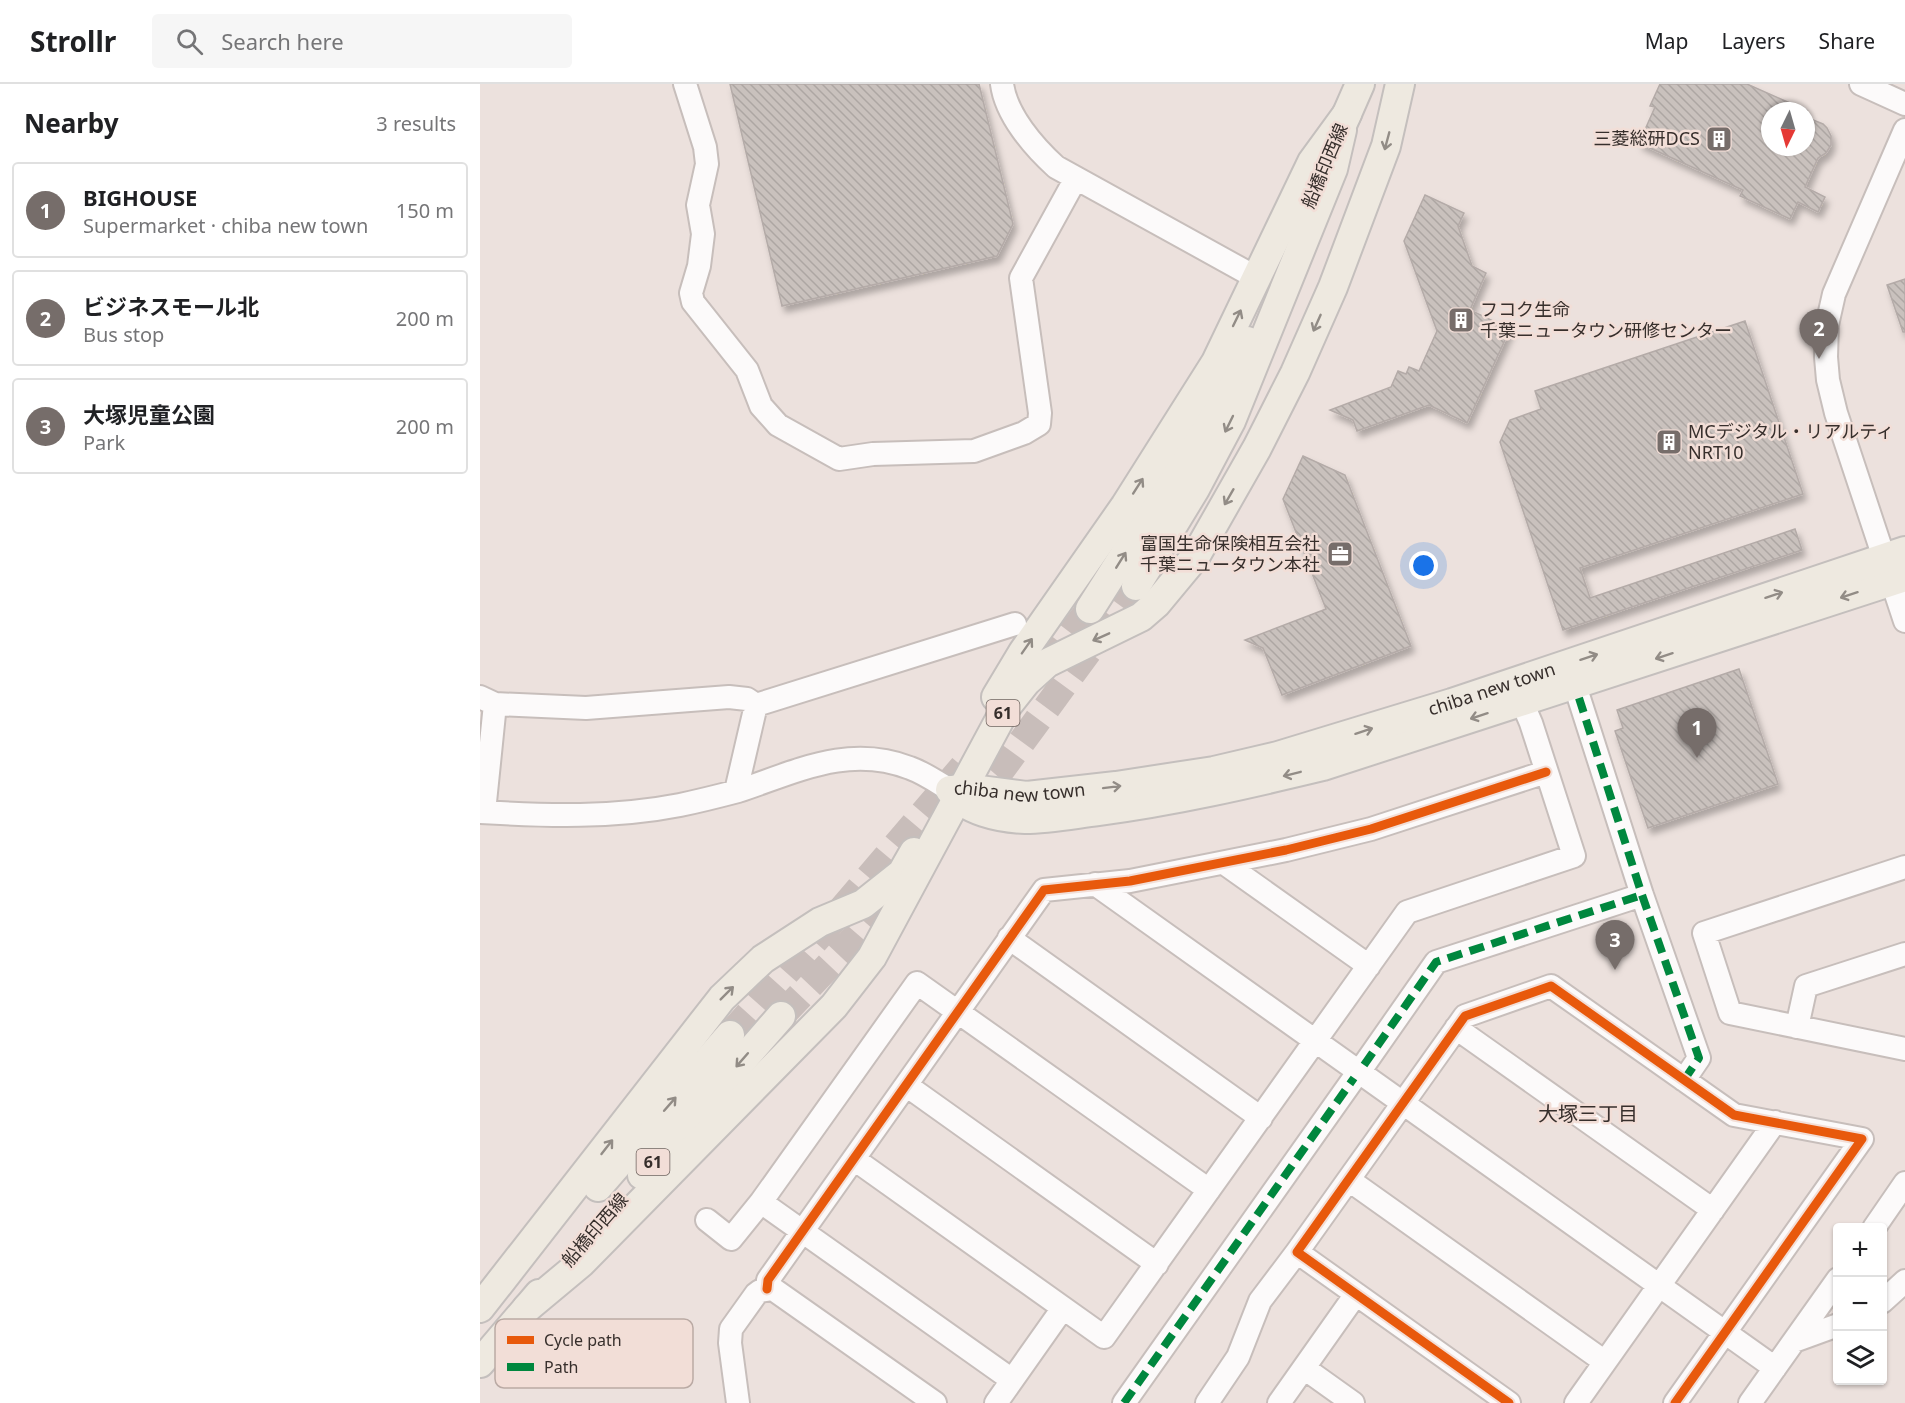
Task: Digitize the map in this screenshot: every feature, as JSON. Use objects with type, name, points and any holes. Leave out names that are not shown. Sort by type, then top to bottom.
[{"type":"main road","name":"61","points":[[957,792],[993,704],[1023,652],[1119,516],[1215,362],[1312,162],[1347,114],[1360,84]]},
{"type":"main road","name":"61","points":[[527,1308],[581,1263],[834,1006],[872,957],[957,792],[1007,706],[1026,682],[1057,657],[1141,617],[1156,604],[1195,557],[1257,448],[1295,373],[1328,298],[1386,146],[1400,84]]},
{"type":"main road","name":"船橋印西線","points":[[1136,586],[1195,489],[1232,421],[1333,169],[1347,114]]},
{"type":"main road","name":"船橋印西線","points":[[1090,609],[1162,495],[1222,393],[1281,271],[1347,114]]},
{"type":"main road","name":"chiba new town","points":[[957,792],[1027,796],[1116,786],[1214,771],[1525,693],[1897,567]]},
{"type":"main road","points":[[480,1308],[722,998],[763,959],[820,922],[863,904],[902,873],[957,792]]},
{"type":"main road","name":"船橋印西線","points":[[527,1308],[781,1016]]},
{"type":"main road","name":"船橋印西線","points":[[480,1322],[730,1035]]},
{"type":"main road","points":[[518,1319],[527,1308]]},
{"type":"main road","points":[[480,1363],[495,1345]]},
{"type":"street","points":[[685,84],[705,147],[707,164],[698,205],[703,234],[699,266],[691,293],[693,302],[747,370],[761,406],[778,425],[839,459],[873,454],[974,451],[1024,433],[1040,424],[1021,278],[1076,178]]},
{"type":"street","points":[[1002,84],[1018,123],[1036,149],[1056,167],[1257,278]]},
{"type":"street","points":[[1861,84],[1905,104]]},
{"type":"street","points":[[1905,130],[1834,294],[1827,325],[1826,357],[1830,391],[1897,567],[1905,621]]},
{"type":"street","points":[[756,705],[1015,624]]},
{"type":"street","points":[[854,1159],[1104,1337],[1407,912],[1574,856],[1546,772],[1525,693]]},
{"type":"street","points":[[756,705],[747,699],[729,697],[586,708],[487,701],[482,812],[580,816],[626,813],[680,805],[736,791],[796,770],[846,759],[891,762],[911,768],[957,792]]},
{"type":"street","points":[[1579,698],[1642,895],[1699,1058],[1684,1080]]},
{"type":"street","points":[[736,791],[756,705]]},
{"type":"street","points":[[768,1289],[768,1280],[1044,890],[1130,880],[1286,850],[1371,829],[1546,772]]},
{"type":"street","points":[[1224,863],[1369,966]]},
{"type":"street","points":[[1905,867],[1704,933],[1730,1013],[1905,1049]]},
{"type":"street","points":[[1095,884],[1775,1368]]},
{"type":"street","points":[[1124,1403],[1436,962],[1642,895]]},
{"type":"street","points":[[1009,938],[1261,1118]]},
{"type":"street","points":[[1797,1027],[1806,986],[1905,954]]},
{"type":"street","points":[[707,1220],[731,1239],[761,1202],[917,983],[1209,1190]]},
{"type":"street","points":[[1207,1403],[1238,1357],[1260,1301],[1465,1016],[1551,986],[1734,1115],[1862,1139],[1675,1403]]},
{"type":"street","points":[[1456,1028],[1713,1210]]},
{"type":"street","points":[[906,1085],[1157,1264]]},
{"type":"street","points":[[1576,1403],[1775,1122]]},
{"type":"street","points":[[1349,1180],[1605,1362]]},
{"type":"street","points":[[1877,1223],[1905,1183]]},
{"type":"street","points":[[761,1202],[1012,1380]]},
{"type":"street","points":[[1297,1252],[1509,1403]]},
{"type":"street","points":[[1887,1297],[1905,1281]]},
{"type":"street","points":[[1750,1403],[1833,1286]]},
{"type":"street","points":[[738,1403],[730,1343],[731,1329],[756,1294],[768,1289],[777,1290],[935,1403]]},
{"type":"street","points":[[1279,1403],[1356,1294]]},
{"type":"street","points":[[996,1403],[1063,1308]]},
{"type":"street","points":[[1794,1341],[1833,1327]]},
{"type":"street","points":[[1304,1368],[1353,1403]]},
{"type":"building","points":[[730,84],[979,84],[1013,224],[997,256],[782,306]]},
{"type":"building","name":"三菱総研DCS","points":[[1660,84],[1747,84],[1788,102],[1761,102],[1761,156],[1815,156],[1815,121],[1823,124],[1831,136],[1831,145],[1826,153],[1818,158],[1805,187],[1825,197],[1818,212],[1798,202],[1790,219],[1740,196],[1743,190],[1639,143],[1655,107],[1650,106]]},
{"type":"building","name":"フコク生命 千葉ニュータウン研修センター","points":[[1425,195],[1464,213],[1458,226],[1472,266],[1486,273],[1470,310],[1510,329],[1467,423],[1429,405],[1357,431],[1353,420],[1330,410],[1391,387],[1398,371],[1406,374],[1409,367],[1419,371],[1437,331],[1404,241]]},
{"type":"building","points":[[1905,279],[1905,332],[1903,332],[1887,285]]},
{"type":"building","name":"MCデジタル・リアルティ NRT10","points":[[1745,321],[1803,494],[1580,568],[1590,598],[1795,529],[1802,550],[1563,630],[1500,442],[1510,420],[1541,409],[1535,391]]},
{"type":"building","name":"富国生命保険相互会社 千葉ニュータウン本社","points":[[1303,456],[1345,475],[1411,646],[1282,695],[1263,648],[1245,640],[1326,609],[1283,499]]},
{"type":"building","points":[[1739,669],[1778,784],[1648,828],[1615,731],[1623,728],[1617,710]]},
{"type":"tunnel","points":[[969,807],[1001,770],[1136,586]]},
{"type":"tunnel","points":[[1046,667],[1090,609]]},
{"type":"tunnel","points":[[730,1035],[827,927],[963,767]]},
{"type":"tunnel","points":[[781,1016],[851,942],[905,880]]},
{"type":"marked path","points":[[1579,698],[1642,895],[1699,1058],[1684,1080]]},
{"type":"marked path","points":[[1364,1065],[1436,962],[1642,895]]},
{"type":"marked path","points":[[1124,1403],[1354,1078]]},
{"type":"cycle path","points":[[767,1289],[768,1280],[1044,890],[1130,881],[1286,850],[1371,829],[1546,772]]},
{"type":"cycle path","points":[[1509,1403],[1297,1252],[1465,1016],[1551,986],[1734,1115],[1862,1139],[1675,1403]]},
{"type":"place","name":"三菱総研DCS","points":[[1719,139]]},
{"type":"place","name":"フコク生命 千葉ニュータウン研修センター","points":[[1461,320]]},
{"type":"place","name":"ビジネスモール北","points":[[1819,359]]},
{"type":"place","name":"MCデジタル・リアルティ NRT10","points":[[1669,442]]},
{"type":"place","name":"富国生命保険相互会社 千葉ニュータウン本社","points":[[1340,554]]},
{"type":"place","name":"BIGHOUSE","points":[[1697,758]]},
{"type":"place","name":"大塚児童公園","points":[[1615,970]]},
{"type":"district","name":"大塚三丁目","points":[[1588,1114]]}]
